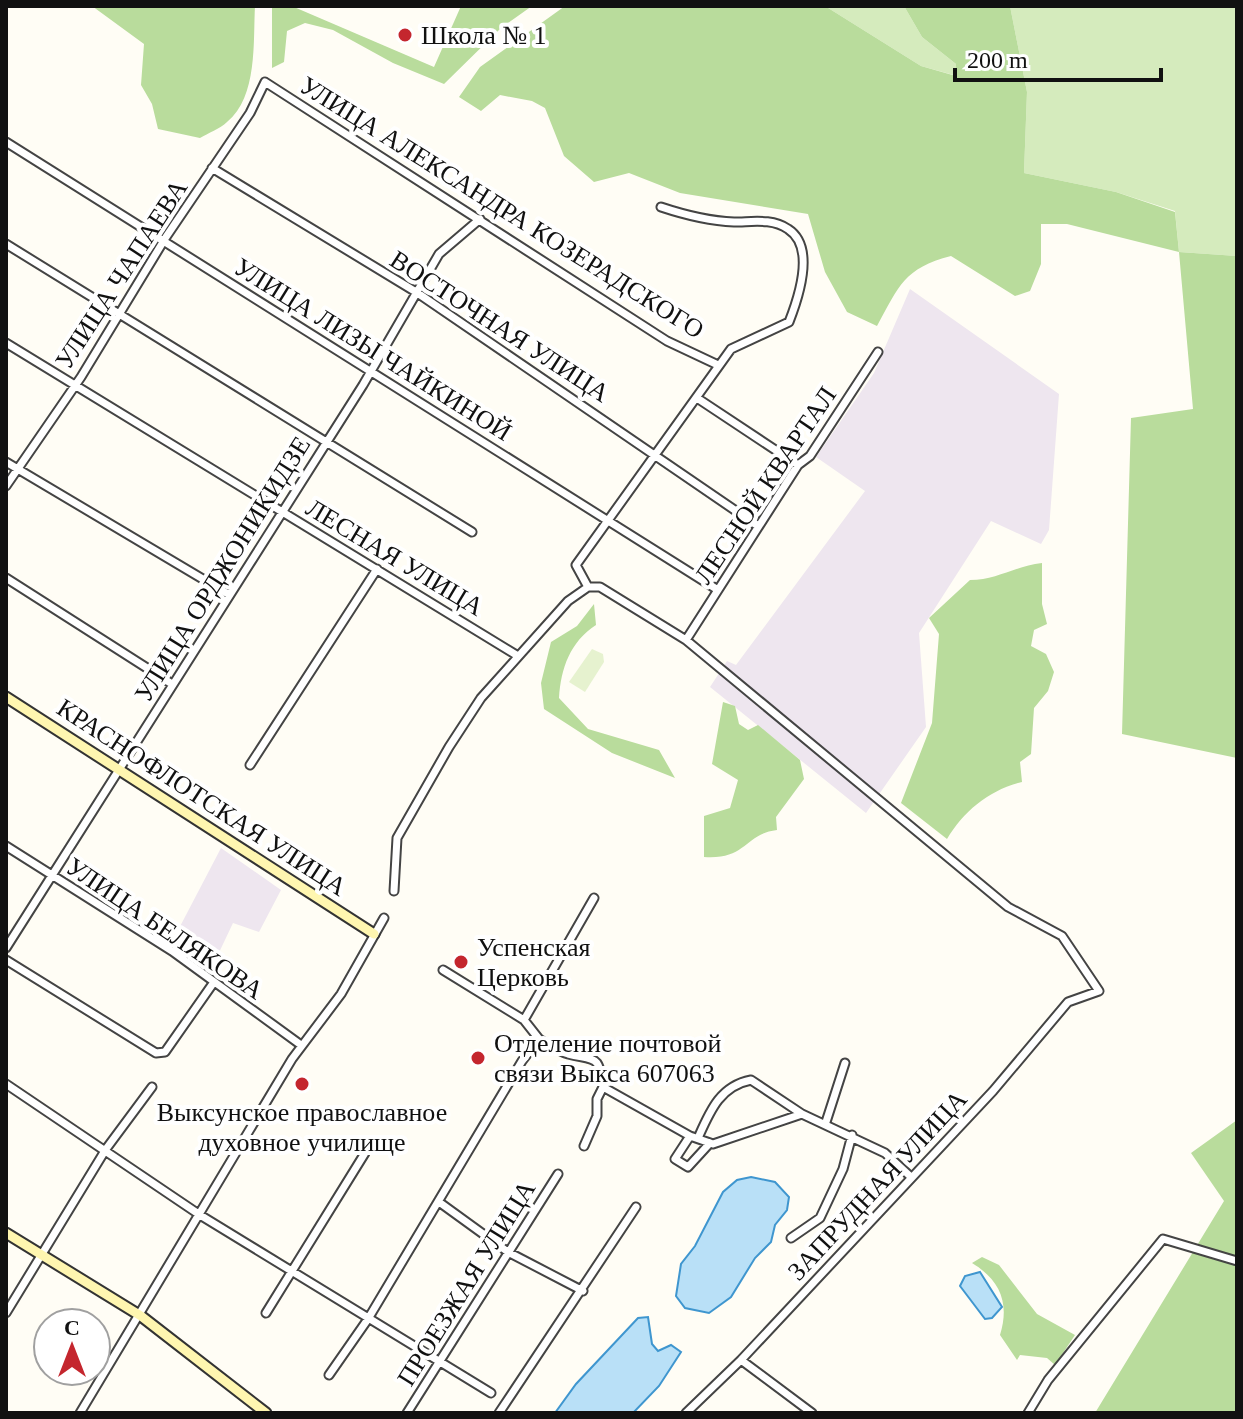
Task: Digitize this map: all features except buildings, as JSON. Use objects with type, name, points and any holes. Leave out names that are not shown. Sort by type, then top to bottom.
[{"type":"street","name":"УЛИЦА ЧАПАЕВА","points":[[6,486],[250,113],[265,82]]},
{"type":"street","name":"УЛИЦА АЛЕКСАНДРА КОЗЕРАДСКОГО","points":[[265,82],[667,341],[718,365]]},
{"type":"street","name":"УЛИЦА ЛИЗЫ ЧАЙКИНОЙ","points":[[6,142],[718,590]]},
{"type":"street","name":"ВОСТОЧНАЯ УЛИЦА","points":[[212,168],[416,292],[656,453],[667,466],[758,526]]},
{"type":"street","points":[[588,587],[576,565],[606,519],[731,349],[789,322],[801,292],[803,264],[798,242],[789,229],[760,219],[734,222],[691,217],[661,207]]},
{"type":"street","name":"УЛИЦА ОРДЖОНИКИДЗЕ","points":[[6,948],[327,442],[439,254],[480,219]]},
{"type":"street","points":[[6,244],[472,532]]},
{"type":"street","name":"ЛЕСНАЯ УЛИЦА","points":[[6,343],[518,656]]},
{"type":"street","name":"ЛЕСНОЙ КВАРТАЛ","points":[[686,640],[798,465],[810,456],[878,352]]},
{"type":"street","points":[[697,398],[798,465]]},
{"type":"street","points":[[6,462],[228,594]]},
{"type":"street","points":[[250,765],[377,569]]},
{"type":"street","points":[[6,578],[172,684]]},
{"type":"street","points":[[394,891],[397,838],[466,718],[568,601],[588,587],[608,589],[686,640]]},
{"type":"street","name":"ЗАПРУДНАЯ УЛИЦА","points":[[686,640],[1008,907],[1062,936],[1099,991],[1068,1002],[993,1091],[741,1360],[686,1413]]},
{"type":"street","name":"КРАСНОФЛОТСКАЯ УЛИЦА","points":[[6,697],[374,934]]},
{"type":"street","name":"УЛИЦА БЕЛЯКОВА","points":[[6,846],[172,951],[301,1045]]},
{"type":"street","points":[[524,1020],[594,898]]},
{"type":"street","points":[[80,1413],[301,1045],[341,994],[384,918]]},
{"type":"street","points":[[6,960],[156,1053],[165,1052],[214,982]]},
{"type":"street","points":[[443,970],[524,1020],[539,1039],[564,1053],[594,1059],[600,1066],[603,1087],[597,1099],[597,1116],[584,1146]]},
{"type":"street","points":[[329,1375],[368,1319],[522,1061],[539,1039]]},
{"type":"street","points":[[826,1122],[845,1063]]},
{"type":"street","points":[[802,1114],[710,1143],[688,1167],[675,1159],[694,1137],[719,1097],[734,1083],[751,1080],[802,1114],[826,1122],[885,1153],[911,1177]]},
{"type":"street","points":[[6,1084],[106,1149],[123,1166],[440,1365],[491,1393]]},
{"type":"street","points":[[6,1313],[106,1149],[152,1087]]},
{"type":"street","points":[[603,1087],[710,1143]]},
{"type":"street","points":[[791,1238],[820,1218],[843,1169],[852,1135]]},
{"type":"street","points":[[266,1313],[365,1153]]},
{"type":"street","name":"ПРОЕЗЖАЯ УЛИЦА","points":[[407,1413],[558,1174]]},
{"type":"street","points":[[439,1202],[508,1252],[583,1291]]},
{"type":"street","points":[[499,1413],[514,1385],[583,1291],[636,1207]]},
{"type":"street","points":[[6,1233],[141,1316],[266,1413]]},
{"type":"street","points":[[1028,1413],[1048,1380],[1163,1239],[1237,1261]]},
{"type":"street","points":[[741,1360],[812,1413]]},
{"type":"shaded area","points":[[910,289],[1059,394],[1049,530],[1041,544],[991,521],[919,633],[926,727],[866,813],[710,687],[727,661],[736,665],[865,491],[816,457],[874,373]]},
{"type":"shaded area","points":[[221,848],[281,890],[259,932],[233,923],[215,961],[175,936]]},
{"type":"green space","points":[[92,6],[255,6],[252,68],[249,84],[237,111],[224,124],[200,138],[158,129],[152,104],[141,85],[144,44]]},
{"type":"green space","points":[[272,6],[294,7],[434,67],[461,6],[532,6],[501,28],[444,84],[393,63],[333,30],[305,23],[287,31],[284,62],[272,68]]},
{"type":"green space","points":[[565,6],[825,6],[921,66],[956,76],[956,64],[922,37],[904,6],[1010,6],[1027,92],[1024,173],[1116,192],[1175,212],[1179,252],[1067,224],[1041,224],[1041,264],[1030,291],[1015,296],[951,256],[923,266],[905,280],[877,326],[847,312],[825,272],[808,214],[680,193],[629,173],[594,182],[564,156],[545,108],[532,101],[500,95],[481,111],[459,97],[480,67]]},
{"type":"green space","points":[[825,6],[904,6],[922,37],[956,64],[957,76],[921,66]]},
{"type":"green space","points":[[1010,6],[1237,6],[1237,256],[1179,252],[1175,211],[1116,192],[1024,173],[1027,92]]},
{"type":"green space","points":[[1179,252],[1237,256],[1237,758],[1122,734],[1131,418],[1193,409]]},
{"type":"green space","points":[[1042,563],[1042,604],[1047,624],[1034,630],[1031,646],[1046,654],[1054,672],[1048,691],[1034,708],[1031,754],[1020,762],[1022,782],[999,790],[978,803],[961,819],[947,839],[901,803],[932,723],[939,634],[929,618],[970,580],[989,578]]},
{"type":"green space","points":[[594,604],[596,625],[580,639],[568,657],[559,698],[588,729],[659,750],[675,778],[612,753],[544,709],[541,683],[551,642],[577,626]]},
{"type":"green space","points":[[592,649],[603,654],[604,662],[585,692],[569,682]]},
{"type":"green space","points":[[723,702],[735,706],[739,724],[748,730],[758,725],[800,760],[804,779],[776,817],[777,830],[758,836],[729,855],[704,857],[704,816],[730,808],[738,780],[712,764]]},
{"type":"green space","points":[[1237,1120],[1237,1413],[1095,1413],[1224,1201],[1191,1153]]},
{"type":"green space","points":[[982,1257],[999,1265],[1037,1314],[1075,1335],[1055,1365],[1047,1358],[1020,1355],[1017,1360],[1000,1335],[1004,1313],[1000,1293],[990,1277],[972,1263]]},
{"type":"water","points":[[751,1177],[775,1182],[789,1197],[787,1210],[775,1225],[771,1242],[755,1258],[731,1297],[709,1313],[685,1308],[676,1296],[681,1264],[695,1246],[723,1192],[737,1180]]},
{"type":"water","points":[[980,1272],[1002,1307],[992,1318],[985,1319],[960,1286],[965,1276]]},
{"type":"water","points":[[648,1317],[652,1344],[658,1351],[671,1345],[681,1352],[659,1386],[633,1413],[555,1413],[576,1384],[638,1318]]},
{"type":"place","name":"Школа № 1","points":[[405,35]]},
{"type":"place","name":"Успенская Церковь","points":[[461,962]]},
{"type":"place","name":"Отделение почтовой связи Выкса 607063","points":[[478,1058]]},
{"type":"place","name":"Выксунское православное духовное училище","points":[[302,1084]]}]
